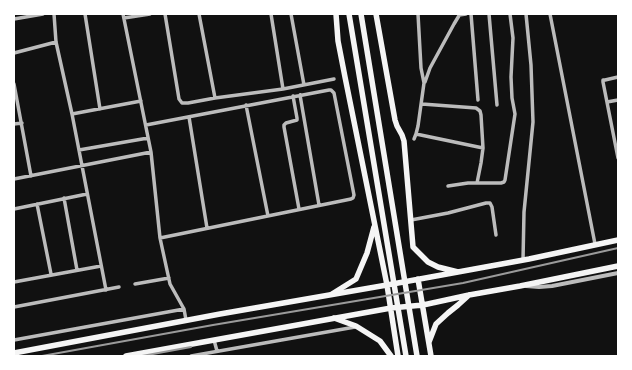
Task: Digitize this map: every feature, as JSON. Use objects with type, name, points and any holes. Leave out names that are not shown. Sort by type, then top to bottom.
[{"type":"main road","points":[[336,14],[338,41],[387,285],[398,356]]},
{"type":"main road","points":[[349,14],[406,356]]},
{"type":"main road","points":[[361,14],[417,356]]},
{"type":"main road","points":[[376,14],[395,120],[404,141],[413,247],[428,262],[458,272]]},
{"type":"main road","points":[[332,294],[356,279],[367,253],[374,225]]},
{"type":"main road","points":[[14,353],[186,320],[523,260],[618,240]]},
{"type":"main road","points":[[126,356],[391,308],[423,305],[618,266]]},
{"type":"main road","points":[[418,279],[431,356]]},
{"type":"main road","points":[[429,342],[436,324],[469,295]]},
{"type":"main road","points":[[334,318],[356,326],[380,341],[391,356]]},
{"type":"street","points":[[14,19],[42,14]]},
{"type":"street","points":[[54,14],[56,42],[72,114],[106,290]]},
{"type":"street","points":[[85,14],[100,109]]},
{"type":"street","points":[[150,14],[123,16],[151,152],[160,238],[170,284],[184,309],[186,320]]},
{"type":"street","points":[[165,14],[179,99],[182,103],[188,104],[215,98],[283,89],[334,79]]},
{"type":"street","points":[[199,14],[215,98]]},
{"type":"street","points":[[271,14],[283,89]]},
{"type":"street","points":[[291,14],[304,85]]},
{"type":"street","points":[[418,14],[421,68],[424,83]]},
{"type":"street","points":[[414,139],[422,104],[424,83],[430,68],[460,15],[466,14]]},
{"type":"street","points":[[471,14],[478,100]]},
{"type":"street","points":[[489,14],[497,105]]},
{"type":"street","points":[[448,186],[476,182],[501,183],[505,180],[515,114],[511,76],[513,38],[510,14]]},
{"type":"street","points":[[523,260],[524,212],[533,122],[531,65],[526,14]]},
{"type":"street","points":[[550,14],[595,244]]},
{"type":"street","points":[[14,53],[56,42]]},
{"type":"street","points":[[618,77],[603,80],[616,137],[618,158]]},
{"type":"street","points":[[14,84],[31,176]]},
{"type":"street","points":[[146,125],[293,96],[329,90],[333,91],[354,195],[352,199],[160,238]]},
{"type":"street","points":[[300,95],[319,205]]},
{"type":"street","points":[[293,96],[297,120],[286,123],[284,127],[299,209]]},
{"type":"street","points":[[607,102],[618,100]]},
{"type":"street","points":[[72,114],[141,101]]},
{"type":"street","points":[[422,104],[476,108],[480,111],[483,148],[476,182]]},
{"type":"street","points":[[246,106],[268,216]]},
{"type":"street","points":[[189,117],[208,228]]},
{"type":"street","points":[[14,124],[22,123]]},
{"type":"street","points":[[416,134],[483,148]]},
{"type":"street","points":[[79,150],[148,138]]},
{"type":"street","points":[[14,179],[151,152]]},
{"type":"street","points":[[14,209],[87,194]]},
{"type":"street","points":[[64,198],[77,270]]},
{"type":"street","points":[[411,220],[490,203],[492,207],[496,235]]},
{"type":"street","points":[[37,204],[51,274]]},
{"type":"street","points":[[14,282],[101,266]]},
{"type":"street","points":[[520,286],[552,286],[618,273]]},
{"type":"street","points":[[135,284],[169,278]]},
{"type":"street","points":[[14,307],[119,287]]},
{"type":"street","points":[[14,340],[184,309]]},
{"type":"street","points":[[191,356],[356,326]]},
{"type":"street","points":[[214,340],[217,351]]},
{"type":"railway","points":[[42,356],[213,325],[463,283],[618,248]]},
{"type":"railway","points":[[142,356],[191,347]]}]
